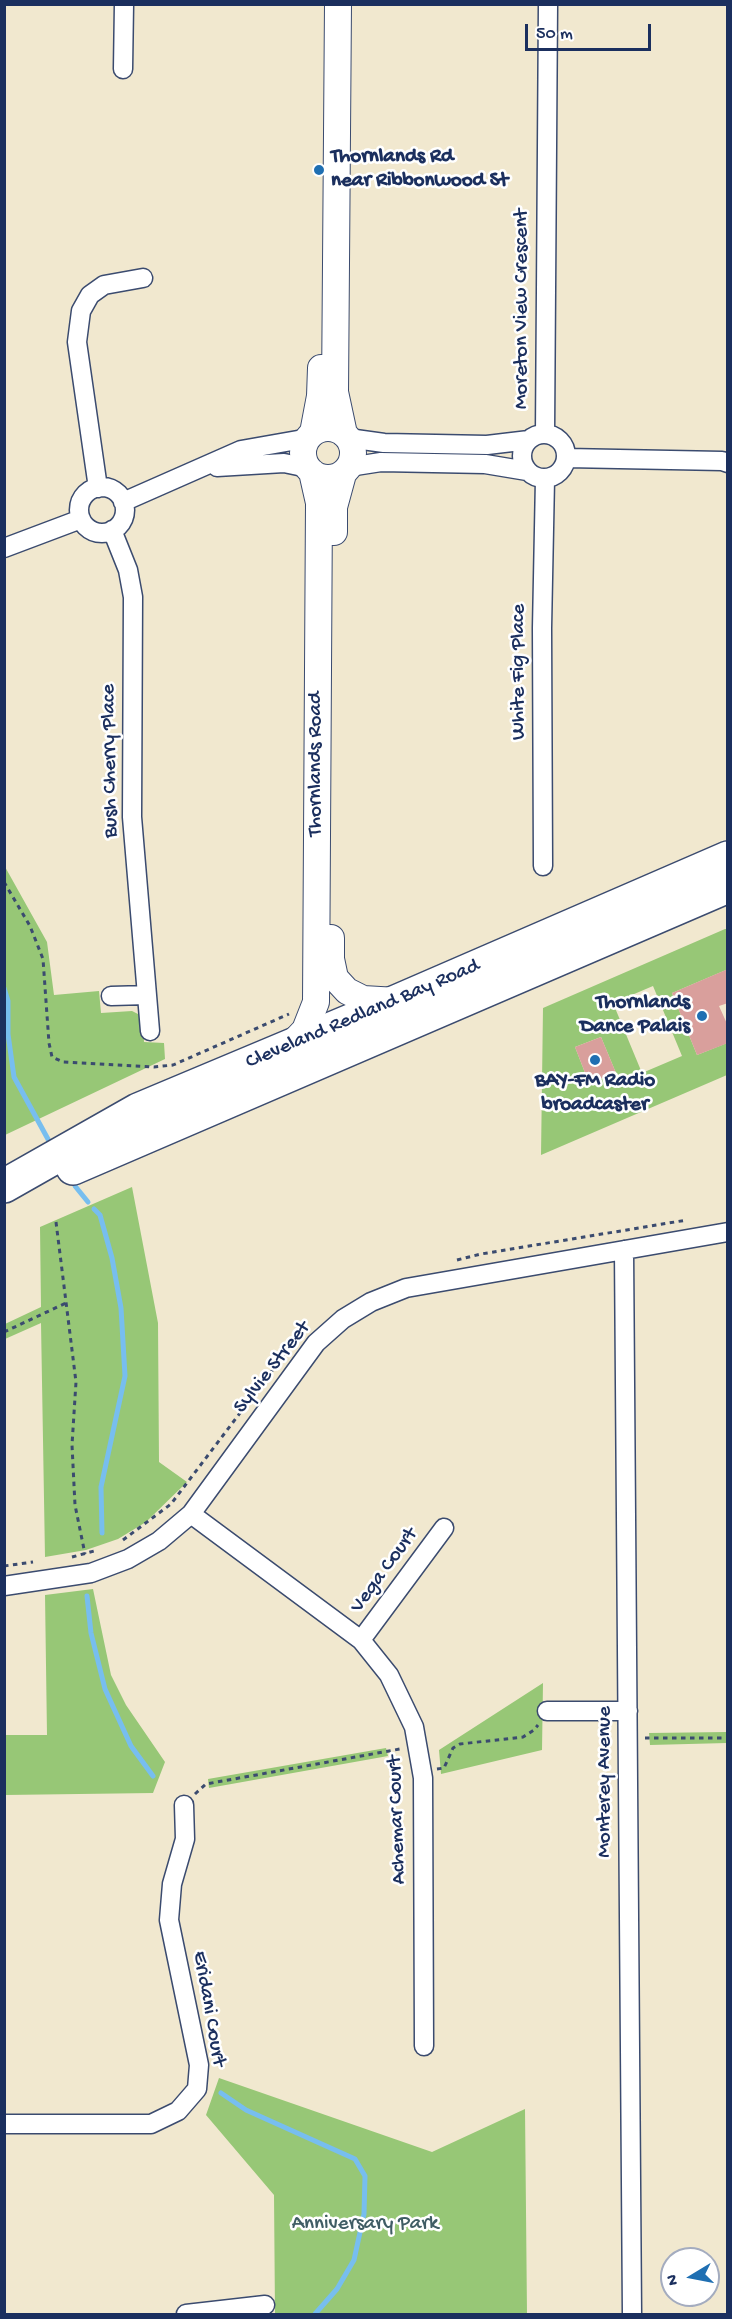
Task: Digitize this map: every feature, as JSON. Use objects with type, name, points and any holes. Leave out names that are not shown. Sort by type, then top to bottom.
[{"type":"highway","name":"Cleveland Redland Bay Road","points":[[4,1186],[138,1110],[288,1048],[728,858]]},
{"type":"highway","name":"Cleveland Redland Bay Road","points":[[4,1197],[728,886]]},
{"type":"highway","points":[[138,1110],[142,1124],[151,1125],[212,1098],[270,1082]]},
{"type":"street","points":[[123,69],[124,4]]},
{"type":"street","name":"Thornlands Road","points":[[288,1048],[305,1030],[315,1002],[319,503],[310,470],[304,458],[304,447],[311,436],[320,396],[324,4]]},
{"type":"street","name":"Thornlands Road","points":[[338,4],[335,392],[346,436],[353,453],[334,507],[331,959],[335,978],[347,991],[363,999],[398,1001]]},
{"type":"street","name":"Moreton View Crescent","points":[[537,437],[548,4]]},
{"type":"street","points":[[98,488],[77,342],[81,311],[90,295],[104,285],[143,278]]},
{"type":"street","points":[[123,502],[241,450],[311,436],[323,429],[334,429],[346,436],[384,443],[488,445],[537,437],[554,436],[566,449],[567,458],[560,473],[545,479],[535,477],[527,471],[522,461],[523,449],[537,437]]},
{"type":"street","points":[[567,458],[722,461],[728,463]]},
{"type":"street","points":[[201,468],[284,463],[310,470],[322,478],[333,478],[346,470],[381,462],[474,464],[527,471]]},
{"type":"street","name":"White Fig Place","points":[[543,866],[542,628],[545,479]]},
{"type":"street","points":[[98,488],[113,490],[123,502],[124,515],[118,527],[112,531],[98,532],[85,525],[81,519],[81,503],[84,496],[98,488]]},
{"type":"street","points":[[4,548],[81,519]]},
{"type":"street","name":"Bush Cherry Place","points":[[112,531],[128,570],[133,597],[132,817],[150,1031]]},
{"type":"street","points":[[111,996],[147,995]]},
{"type":"street","name":"Sylvie Street","points":[[4,1586],[91,1573],[128,1559],[159,1541],[191,1514],[316,1343],[343,1319],[371,1302],[406,1288],[728,1232]]},
{"type":"street","name":"Monterey Avenue","points":[[624,1250],[632,2314]]},
{"type":"street","name":"Achemar Court","points":[[191,1514],[362,1640],[389,1675],[403,1701],[414,1727],[421,1760],[424,2046]]},
{"type":"street","name":"Vega Court","points":[[362,1640],[444,1528]]},
{"type":"street","points":[[547,1711],[628,1711]]},
{"type":"street","name":"Eridani Court","points":[[4,2124],[151,2124],[178,2111],[197,2089],[199,2065],[169,1920],[172,1884],[185,1839],[184,1805]]},
{"type":"street","points":[[186,2314],[265,2305]]},
{"type":"path","points":[[4,882],[30,926],[43,959],[49,1043],[52,1057],[63,1062],[154,1067],[173,1065],[315,1002]]},
{"type":"path","points":[[449,1262],[481,1254],[694,1219]]},
{"type":"path","points":[[56,1222],[76,1382],[72,1445],[75,1505],[91,1573]]},
{"type":"path","points":[[4,1332],[66,1303]]},
{"type":"path","points":[[118,1544],[171,1504],[293,1342]]},
{"type":"path","points":[[67,1558],[107,1548]]},
{"type":"path","points":[[4,1566],[38,1562]]},
{"type":"path","points":[[184,1805],[206,1784],[407,1748],[431,1770],[444,1768],[453,1748],[460,1744],[523,1737],[534,1730],[547,1711]]},
{"type":"path","points":[[628,1738],[728,1738]]},
{"type":"green space","points":[[4,865],[47,942],[54,995],[99,991],[101,1013],[132,1011],[140,1015],[143,1022],[144,1042],[164,1043],[165,1059],[5,1135]]},
{"type":"green space","points":[[727,929],[727,974],[726,970],[672,993],[697,1055],[727,1043],[727,1075],[541,1155],[543,1008]],"holes":[[[653,986],[682,1056],[642,1073],[613,1003]],[[601,1037],[616,1073],[589,1083],[575,1047]]]},
{"type":"green space","points":[[132,1187],[158,1323],[159,1462],[187,1482],[146,1522],[118,1539],[86,1550],[45,1557],[41,1323],[5,1339],[5,1324],[41,1307],[40,1227]]},
{"type":"green space","points":[[93,1589],[111,1675],[126,1705],[165,1762],[153,1793],[5,1795],[5,1735],[47,1735],[45,1595]]},
{"type":"green space","points":[[543,1683],[542,1750],[441,1774],[439,1750]]},
{"type":"green space","points":[[727,1732],[727,1743],[650,1745],[649,1733]]},
{"type":"green space","points":[[386,1748],[388,1756],[209,1788],[208,1779]]},
{"type":"green space","name":"Anniversary Park","points":[[219,2078],[432,2152],[525,2109],[527,2314],[275,2314],[274,2195],[206,2115]]},
{"type":"building","name":"Thornlands Dance Palais","points":[[728,969],[728,1003],[719,1006],[728,1026],[728,1043],[697,1055],[672,993]]},
{"type":"building","name":"BAY-FM Radio broadcaster","points":[[601,1037],[616,1073],[589,1083],[575,1047]]},
{"type":"waterway","points":[[4,988],[8,1001],[8,1034],[14,1077],[49,1141]]},
{"type":"waterway","points":[[75,1186],[88,1202]]},
{"type":"waterway","points":[[94,1209],[100,1215],[112,1258],[121,1308],[125,1376],[101,1487],[102,1533]]},
{"type":"waterway","points":[[87,1596],[91,1633],[105,1689],[131,1746],[153,1776]]},
{"type":"waterway","points":[[221,2093],[246,2110],[355,2159],[365,2176],[364,2214],[354,2260],[337,2289],[315,2314]]},
{"type":"place","name":"Thornlands Rd near Ribbonwood St","points":[[319,170]]},
{"type":"place","name":"Thornlands Dance Palais","points":[[702,1016]]},
{"type":"place","name":"BAY-FM Radio broadcaster","points":[[595,1060]]}]
